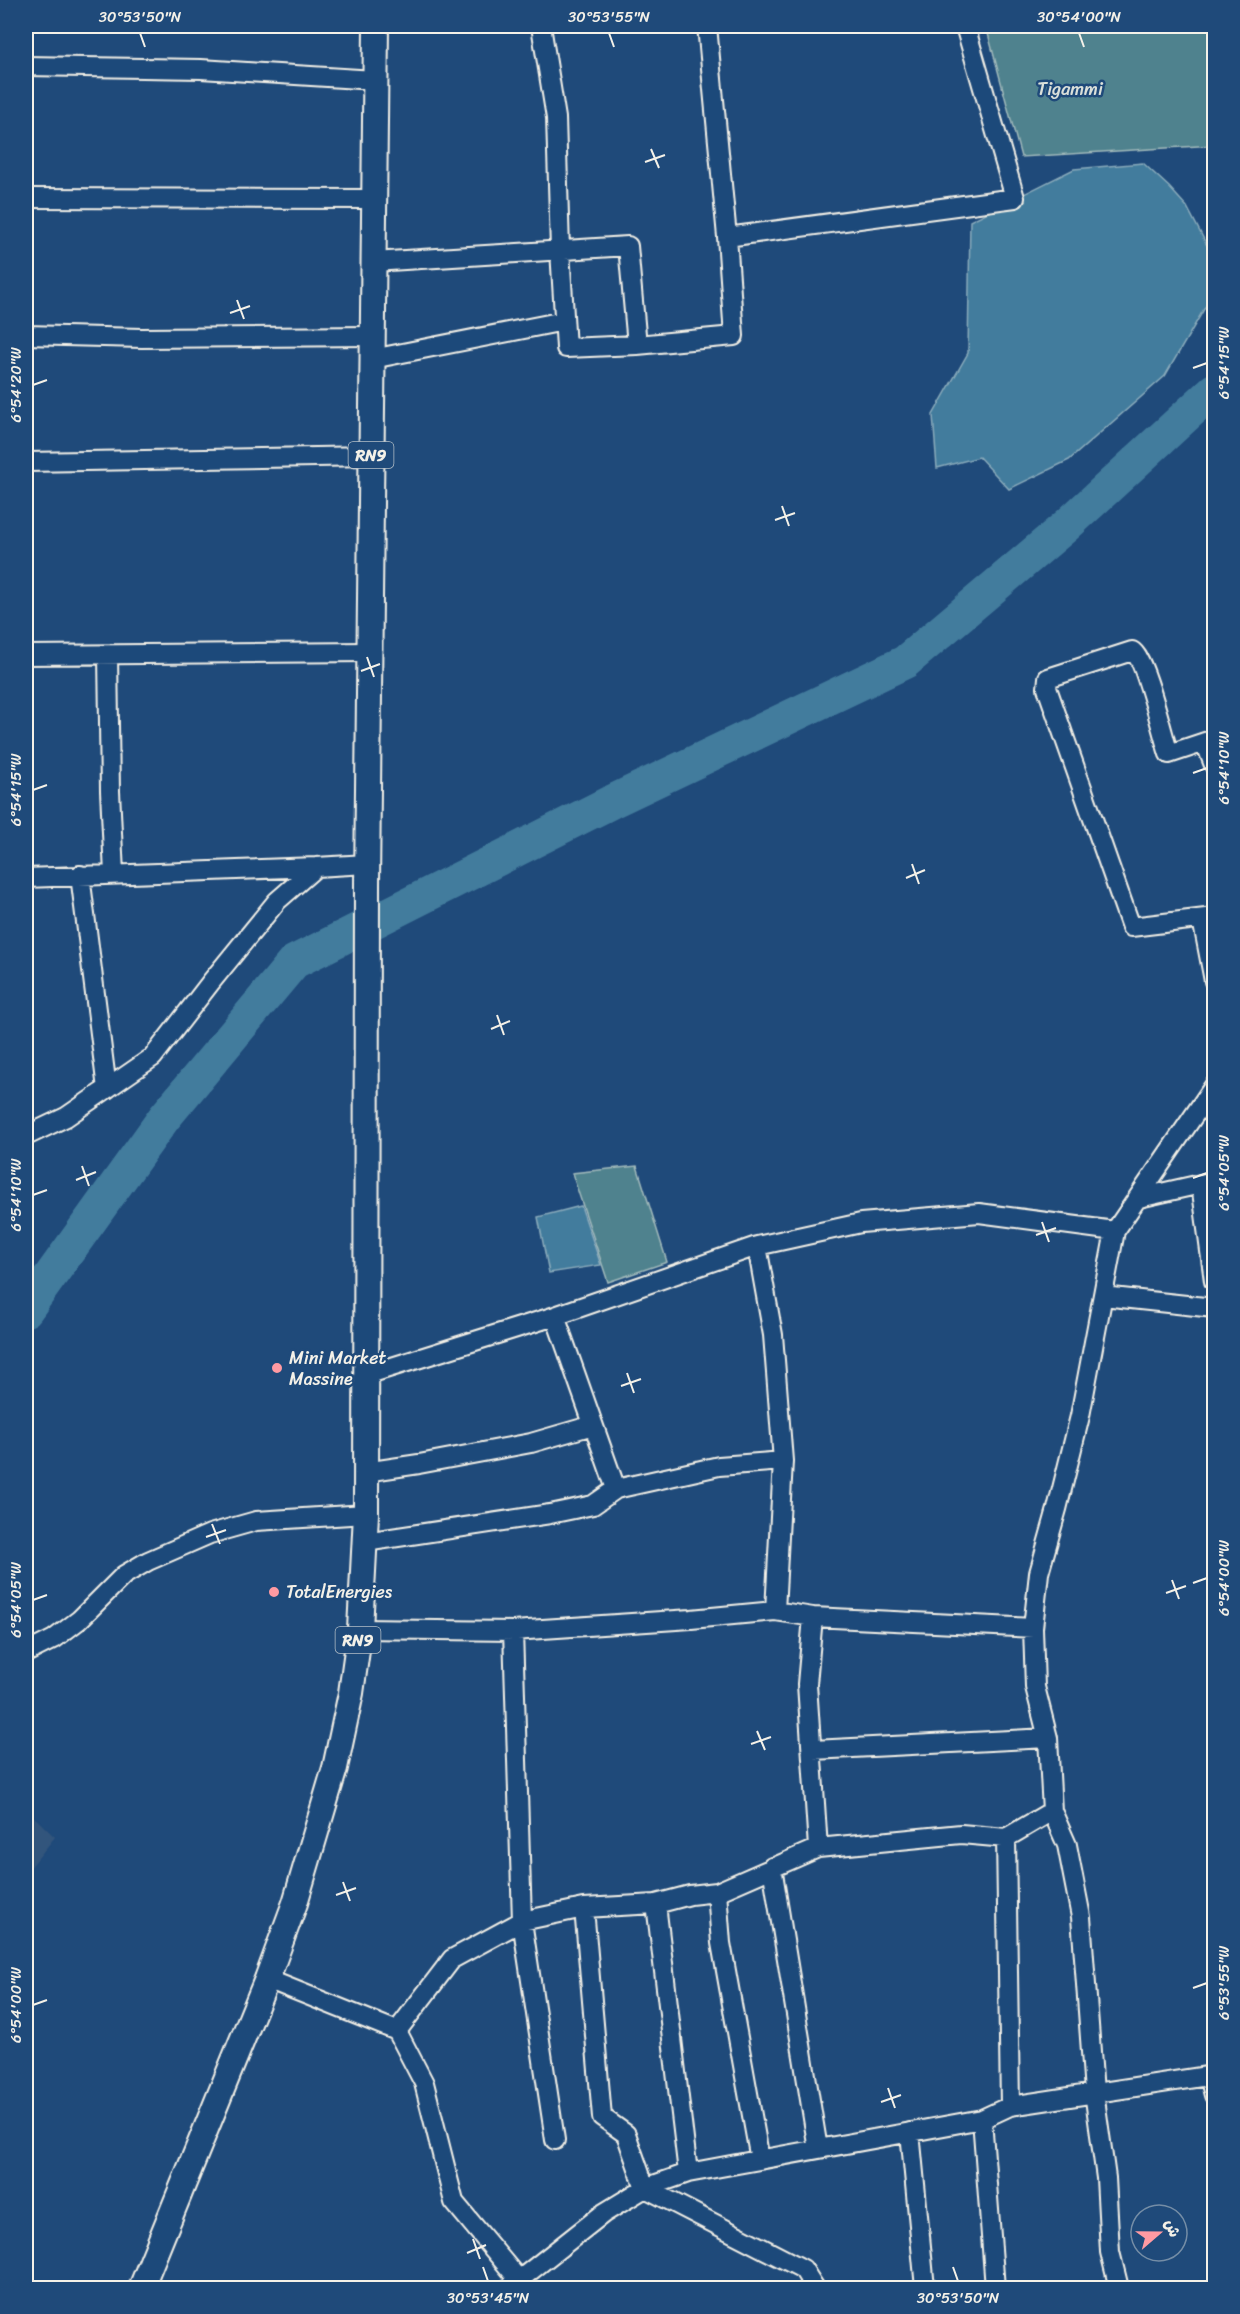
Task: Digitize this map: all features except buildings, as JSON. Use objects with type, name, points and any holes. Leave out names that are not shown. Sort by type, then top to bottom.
[{"type":"main road","name":"RN9","points":[[141,2289],[267,1979],[295,1904],[334,1768],[351,1693],[360,1629],[366,1515],[367,874],[376,26]]},
{"type":"street","points":[[540,26],[556,118],[566,348],[637,345],[734,336],[707,26]]},
{"type":"street","points":[[727,237],[1015,198],[965,26]]},
{"type":"street","points":[[26,66],[201,69],[375,80]]},
{"type":"street","points":[[26,198],[374,199]]},
{"type":"street","points":[[373,262],[628,246],[637,345]]},
{"type":"street","points":[[26,336],[142,338],[372,348],[564,321]]},
{"type":"street","points":[[26,462],[371,456]]},
{"type":"street","points":[[1215,765],[1210,741],[1168,754],[1145,672],[1139,656],[1132,651],[1048,678],[1047,688],[1131,927],[1208,918],[1215,981]]},
{"type":"street","points":[[26,655],[369,652]]},
{"type":"street","points":[[108,655],[114,874]]},
{"type":"street","points":[[26,1137],[66,1117],[153,1057],[277,901],[316,867]]},
{"type":"street","points":[[26,878],[316,867],[367,874]]},
{"type":"street","points":[[80,875],[107,1089]]},
{"type":"street","points":[[1119,2289],[1110,2252],[1106,2178],[1094,2091],[1081,1917],[1067,1845],[1052,1810],[1048,1738],[1035,1687],[1033,1628],[1039,1573],[1080,1416],[1115,1231],[1215,1086]]},
{"type":"street","points":[[1139,1198],[1208,1182],[1215,1281]]},
{"type":"street","points":[[366,1375],[555,1316],[757,1246],[861,1223],[979,1213],[1115,1231]]},
{"type":"street","points":[[757,1246],[773,1335],[783,1461],[776,1611]]},
{"type":"street","points":[[1103,1296],[1215,1308]]},
{"type":"street","points":[[555,1316],[616,1489]]},
{"type":"street","points":[[365,1472],[531,1443],[593,1425]]},
{"type":"street","points":[[365,1542],[593,1505],[616,1489],[719,1466],[783,1461]]},
{"type":"street","points":[[26,1653],[54,1639],[79,1620],[124,1575],[148,1561],[210,1534],[256,1521],[366,1515]]},
{"type":"street","points":[[360,1629],[513,1631],[691,1620],[776,1611],[813,1617],[1033,1628]]},
{"type":"street","points":[[813,1617],[807,1684],[818,1848]]},
{"type":"street","points":[[513,1631],[522,1921],[555,2140]]},
{"type":"street","points":[[813,1750],[1048,1738]]},
{"type":"street","points":[[397,2031],[452,1959],[522,1921],[584,1908],[656,1904],[690,1895],[717,1892],[818,1848],[961,1834],[1006,1838],[1052,1810]]},
{"type":"street","points":[[1006,1838],[1010,2106]]},
{"type":"street","points":[[772,1867],[818,2149]]},
{"type":"street","points":[[717,1892],[721,1943],[760,2160]]},
{"type":"street","points":[[656,1904],[688,2173]]},
{"type":"street","points":[[584,1908],[602,2117],[626,2134],[645,2188],[803,2269],[815,2289]]},
{"type":"street","points":[[267,1979],[397,2031],[424,2083],[454,2202],[514,2284],[604,2213],[645,2188],[688,2173],[982,2119],[1010,2106],[1074,2097],[1094,2091],[1212,2075],[1215,2095]]},
{"type":"street","points":[[982,2119],[995,2289]]},
{"type":"street","points":[[910,2132],[925,2289]]},
{"type":"shaded area","points":[[1143,163],[1187,207],[1214,259],[1214,292],[1165,376],[1069,460],[1009,489],[979,457],[937,468],[933,415],[968,353],[970,221],[1074,169]]},
{"type":"shaded area","points":[[581,1206],[601,1265],[549,1273],[538,1217]]},
{"type":"shaded area","points":[[26,1809],[55,1837],[26,1873]]},
{"type":"green space","name":"Tigammi","points":[[986,26],[1214,26],[1214,145],[1021,157]]},
{"type":"green space","points":[[637,1166],[667,1262],[608,1282],[572,1173]]},
{"type":"waterway","points":[[26,1310],[164,1118],[294,962],[611,802],[905,662],[1066,526],[1214,390]]},
{"type":"place","name":"Mini Market Massine","points":[[277,1368]]},
{"type":"place","name":"TotalEnergies","points":[[274,1592]]}]
